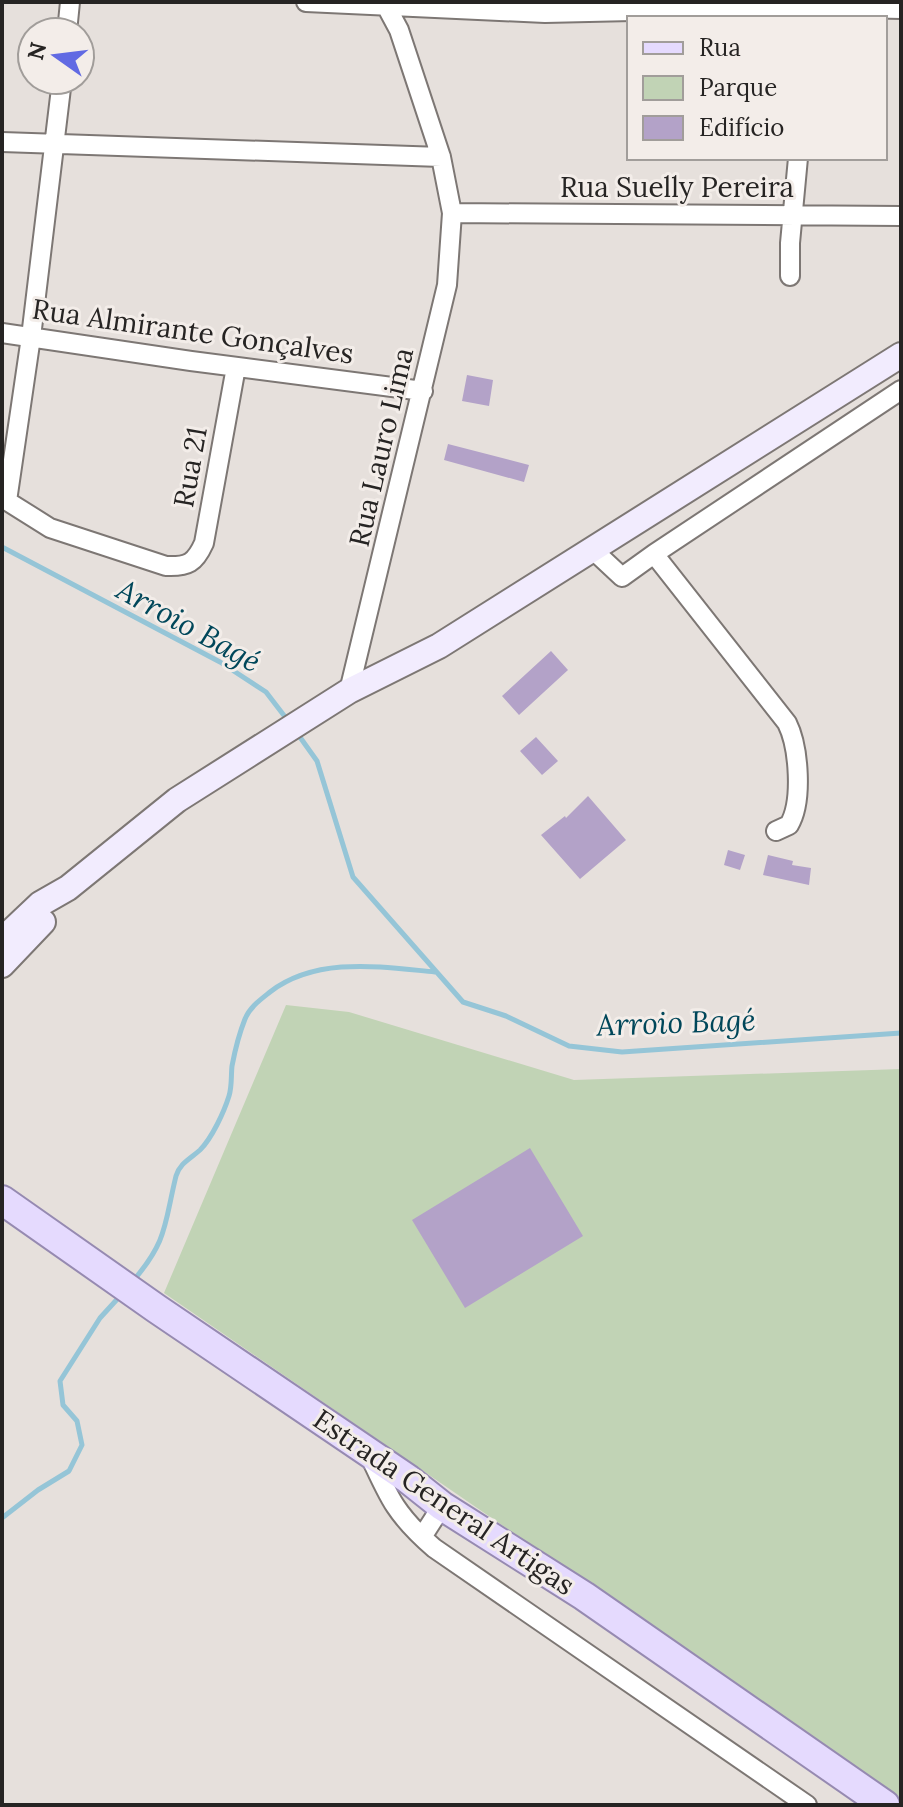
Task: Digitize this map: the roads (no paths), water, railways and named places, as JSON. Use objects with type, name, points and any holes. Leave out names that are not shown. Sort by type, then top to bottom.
[{"type":"main road","points":[[2,940],[40,904],[68,888],[177,800],[342,696],[439,646],[894,359]]},
{"type":"main road","points":[[2,965],[44,921],[68,888]]},
{"type":"main road","name":"Estrada General Artigas","points":[[2,1200],[442,1506],[584,1596],[885,1805]]},
{"type":"street","points":[[306,2],[546,8],[901,9]]},
{"type":"street","name":"Rua Lauro Lima","points":[[342,696],[423,391],[447,285],[452,213],[441,157],[399,30],[386,4]]},
{"type":"street","points":[[31,337],[60,96]]},
{"type":"street","points":[[2,142],[441,157]]},
{"type":"street","points":[[790,276],[798,160]]},
{"type":"street","name":"Rua Suelly Pereira","points":[[452,213],[901,216]]},
{"type":"street","name":"Rua Almirante Gonçalves","points":[[2,333],[423,391]]},
{"type":"street","name":"Rua 21","points":[[31,337],[7,501],[50,528],[166,566],[184,567],[196,560],[204,543],[236,367]]},
{"type":"street","points":[[592,549],[622,577],[901,388],[894,359]]},
{"type":"street","points":[[786,426],[799,456]]},
{"type":"street","points":[[688,488],[707,518]]},
{"type":"street","points":[[654,554],[787,723],[795,739],[797,804],[789,825],[776,831]]},
{"type":"street","points":[[369,1453],[391,1503],[422,1537],[807,1805]]},
{"type":"street","points":[[422,1537],[442,1506]]},
{"type":"waterway","name":"Arroio Bagé","points":[[2,547],[220,662],[266,692],[289,722]]},
{"type":"waterway","name":"Arroio Bagé","points":[[297,733],[317,761],[353,877],[463,1002],[506,1016],[569,1046],[622,1052],[901,1033]]},
{"type":"waterway","points":[[133,1281],[159,1243],[178,1172],[204,1145],[221,1117],[230,1092],[239,1036],[247,1015],[256,1004],[288,981],[329,969],[371,967],[435,972]]},
{"type":"waterway","points":[[2,1518],[69,1471],[82,1445],[77,1421],[63,1405],[60,1381],[100,1318],[121,1295]]}]
